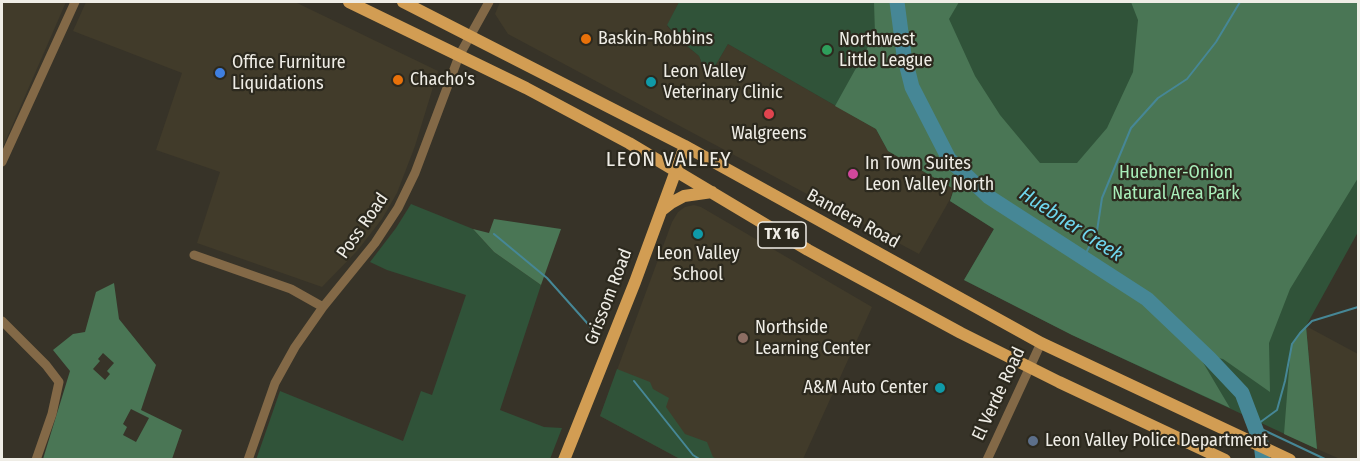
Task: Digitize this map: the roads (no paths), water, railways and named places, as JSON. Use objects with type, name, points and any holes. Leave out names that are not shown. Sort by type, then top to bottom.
[{"type":"main road","name":"TX 16","points":[[349,2],[526,88],[629,143],[808,250],[1029,368],[1223,459]]},
{"type":"main road","name":"Bandera Road","points":[[403,2],[685,146],[1041,343],[1290,459]]},
{"type":"main road","name":"Grissom Road","points":[[564,459],[635,282],[685,146]]},
{"type":"main road","points":[[661,211],[684,196],[712,192]]},
{"type":"street","points":[[2,162],[75,2]]},
{"type":"street","name":"Poss Road","points":[[248,459],[275,383],[295,347],[323,307],[375,243],[398,208],[415,173],[459,56],[489,2]]},
{"type":"street","points":[[194,255],[291,289],[323,307]]},
{"type":"street","points":[[2,321],[46,365],[59,382],[52,414],[36,459]]},
{"type":"street","name":"El Verde Road","points":[[987,459],[1041,343]]},
{"type":"waterway","name":"Huebner Creek","points":[[897,2],[904,55],[912,87],[949,159],[989,197],[1147,299],[1209,358],[1242,393],[1261,443],[1263,460]]},
{"type":"waterway","points":[[1084,257],[1097,231],[1102,198],[1131,128],[1158,98],[1187,79],[1216,42],[1240,2]]},
{"type":"waterway","points":[[494,234],[547,278],[596,333]]},
{"type":"waterway","points":[[1327,460],[1255,426],[1277,410],[1292,344],[1300,333],[1312,321],[1358,307]]},
{"type":"waterway","points":[[634,381],[693,455],[701,460]]},
{"type":"place","name":"Baskin-Robbins","points":[[586,39]]},
{"type":"place","name":"Northwest Little League","points":[[827,50]]},
{"type":"place","name":"Office Furniture Liquidations","points":[[220,73]]},
{"type":"place","name":"Chacho's","points":[[398,80]]},
{"type":"place","name":"Leon Valley Veterinary Clinic","points":[[651,82]]},
{"type":"place","name":"Walgreens","points":[[769,114]]},
{"type":"place","name":"In Town Suites Leon Valley North","points":[[853,174]]},
{"type":"place","name":"Leon Valley School","points":[[698,234]]},
{"type":"place","name":"Northside Learning Center","points":[[743,338]]},
{"type":"place","name":"A&M Auto Center","points":[[940,388]]},
{"type":"place","name":"Leon Valley Police Department","points":[[1033,441]]},
{"type":"district","name":"LEON VALLEY","points":[[669,160]]},
{"type":"park label","name":"Huebner-Onion Natural Area Park","points":[[1176,183]]}]
